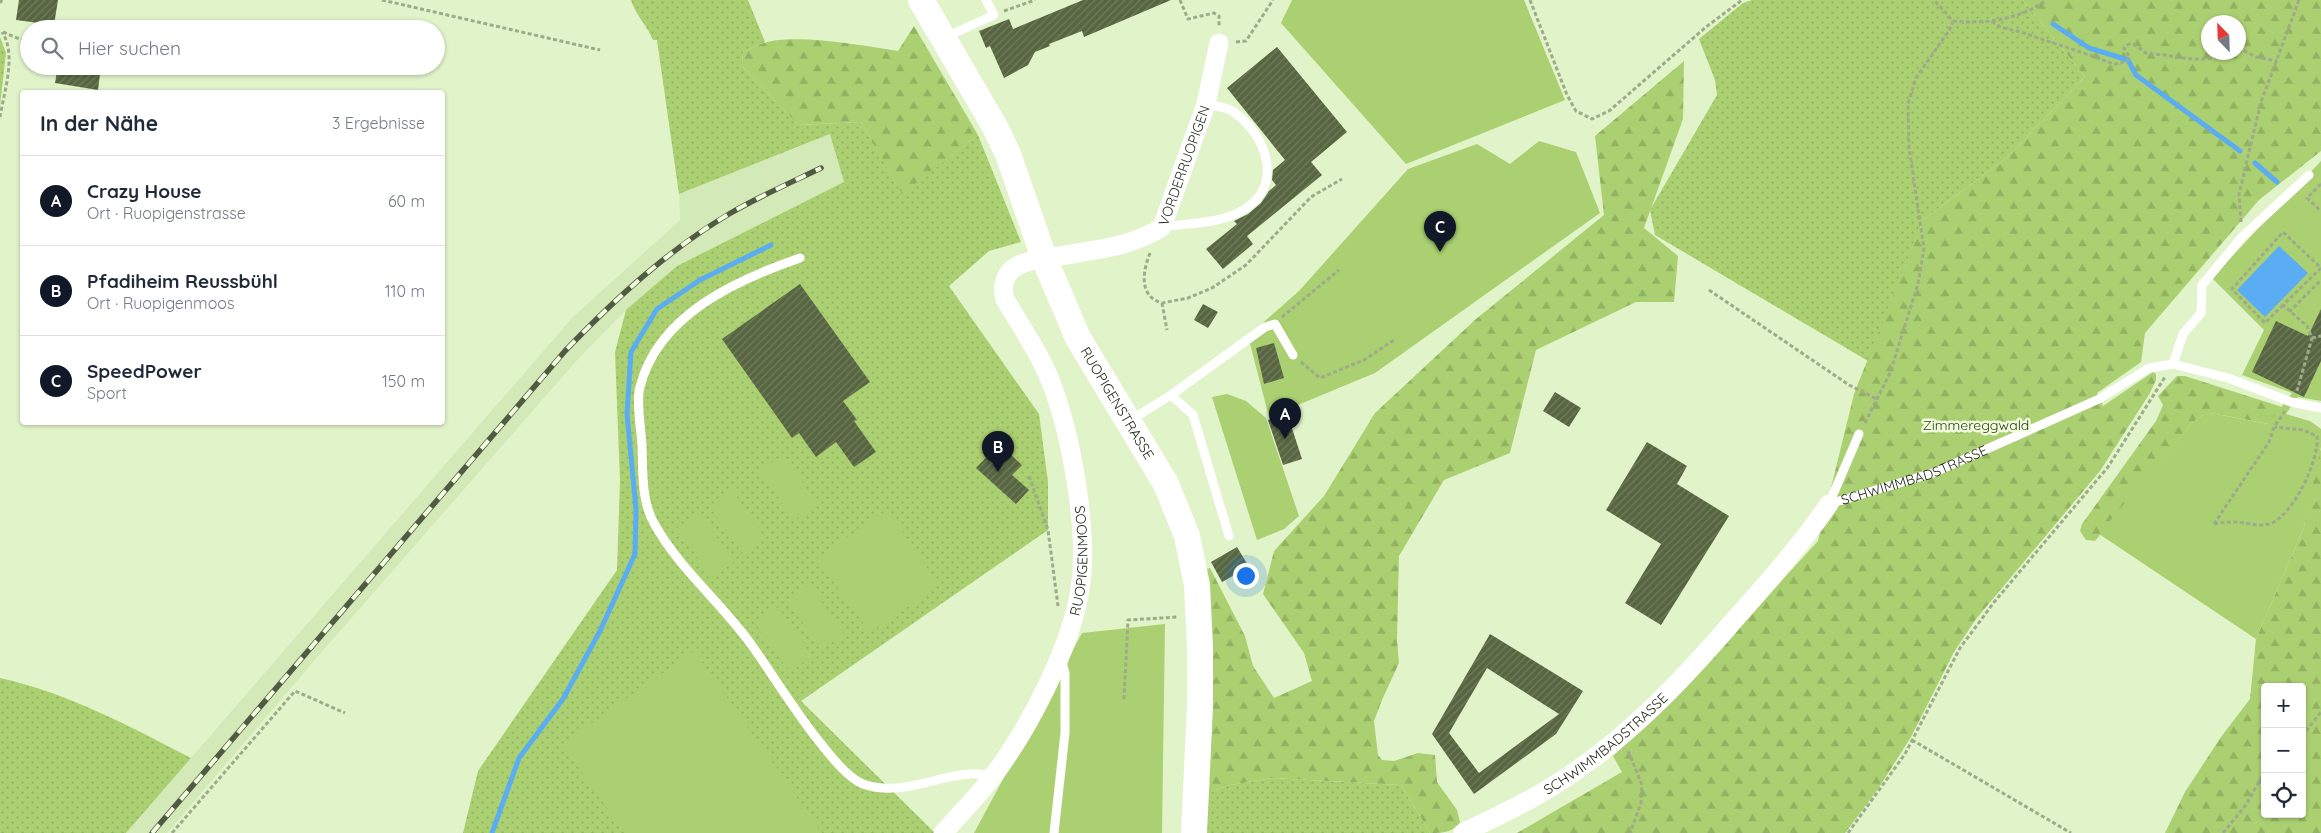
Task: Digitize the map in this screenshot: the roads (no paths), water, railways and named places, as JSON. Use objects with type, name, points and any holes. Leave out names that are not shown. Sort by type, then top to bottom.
[{"type":"street","name":"RUOPIGENSTRASSE","points":[[921,0],[995,127],[1008,154],[1044,258],[1078,338],[1175,502],[1187,536],[1197,585],[1200,706],[1194,833]]},
{"type":"street","name":"VORDERRUOPIGEN","points":[[1044,258],[1133,242],[1155,231],[1206,104],[1219,43]]},
{"type":"street","name":"RUOPIGENMOOS","points":[[943,833],[993,776],[1038,702],[1060,655],[1080,589],[1082,527],[1067,434],[1052,385],[1002,291],[1009,273],[1018,266],[1044,258]]},
{"type":"street","name":"SCHWIMMBADSTRASSE","points":[[1463,833],[1552,787],[1618,739],[1651,710],[1701,659],[1798,548],[1829,504]]},
{"type":"lane","points":[[943,39],[994,15],[986,0]]},
{"type":"lane","points":[[1155,231],[1224,218],[1253,203],[1264,187],[1267,178],[1267,158],[1260,140],[1234,112],[1206,104]]},
{"type":"lane","points":[[2173,364],[2183,334],[2201,313],[2202,285],[2242,237],[2309,175]]},
{"type":"lane","points":[[800,258],[751,275],[704,302],[659,344],[640,388],[644,494],[654,524],[699,585],[733,618],[818,741],[852,778],[862,784],[896,790],[970,773],[993,776]]},
{"type":"lane","points":[[1127,422],[1171,395],[1265,328],[1275,324],[1293,355]]},
{"type":"lane","name":"SCHWIMMBADSTRASSE","points":[[1829,504],[1933,473],[2099,399],[2149,368],[2173,364],[2228,378],[2291,402],[2321,408]]},
{"type":"lane","points":[[1171,395],[1192,415],[1229,536]]},
{"type":"lane","points":[[1829,504],[1859,434]]},
{"type":"lane","points":[[1054,833],[1065,733],[1065,673],[1060,655]]},
{"type":"water","points":[[2279,246],[2308,273],[2265,317],[2237,290]]},
{"type":"waterway","points":[[2053,24],[2089,48],[2128,60],[2136,75],[2240,151]]},
{"type":"waterway","points":[[2255,163],[2277,182]]},
{"type":"waterway","points":[[492,833],[519,758],[563,699],[600,631],[635,554],[636,509],[627,414],[631,352],[657,309],[700,280],[771,245]]},
{"type":"railway","points":[[152,833],[565,351],[584,332],[642,277],[706,228],[751,202],[821,168]]},
{"type":"place","name":"SpeedPower","points":[[1440,252]]},
{"type":"place","name":"Crazy House","points":[[1285,439]]},
{"type":"place","name":"Pfadiheim Reussbühl","points":[[998,472]]},
{"type":"park label","name":"Zimmereggwald","points":[[1976,425]]}]
